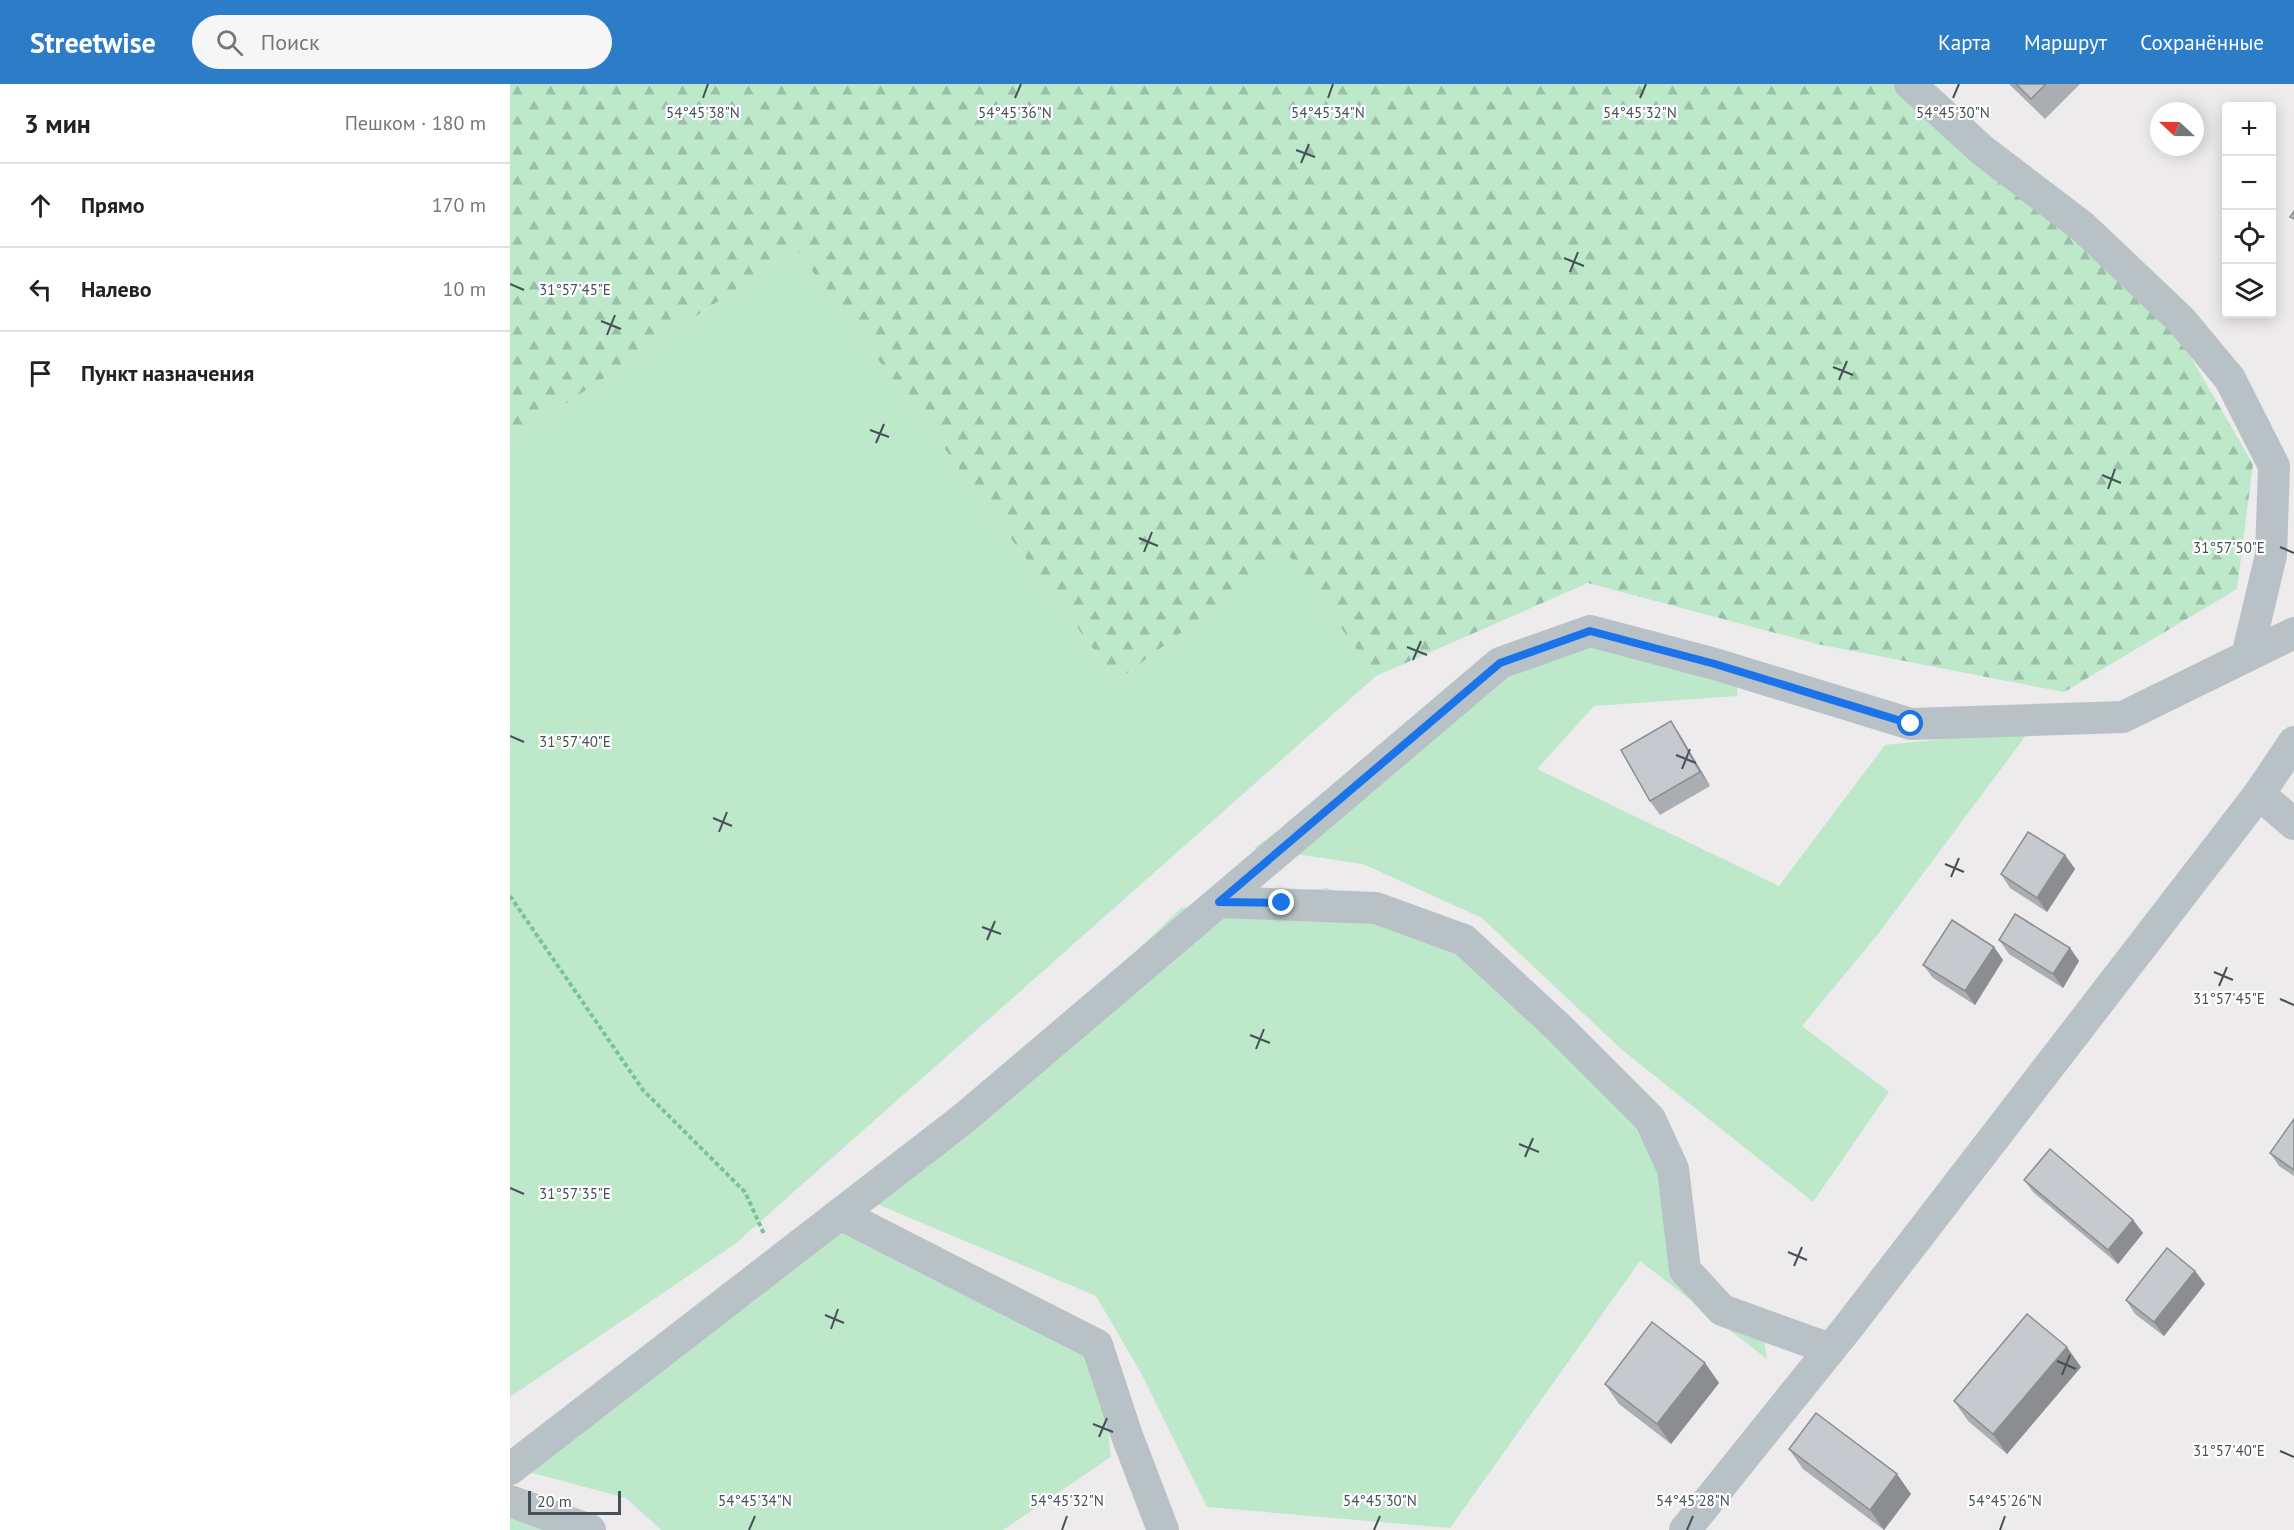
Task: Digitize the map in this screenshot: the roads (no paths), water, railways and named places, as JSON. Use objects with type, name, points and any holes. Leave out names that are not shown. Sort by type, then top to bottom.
[{"type":"street","points":[[1910,84],[1982,150],[2083,227],[2181,320],[2230,379],[2270,456],[2283,502],[2247,656]]},
{"type":"street","points":[[510,1469],[963,1119],[1500,663],[1590,631],[1715,664],[1911,724],[2123,717],[2294,633]]},
{"type":"street","points":[[1685,1530],[1830,1350],[2259,794],[2294,742]]},
{"type":"street","points":[[2259,794],[2294,824]]},
{"type":"street","points":[[1219,902],[1376,908],[1464,940],[1557,1026],[1650,1119],[1673,1169],[1684,1270],[1722,1310],[1830,1350]]},
{"type":"street","points":[[840,1214],[1097,1345],[1126,1433],[1163,1530]]},
{"type":"street","points":[[510,1501],[590,1530]]}]
